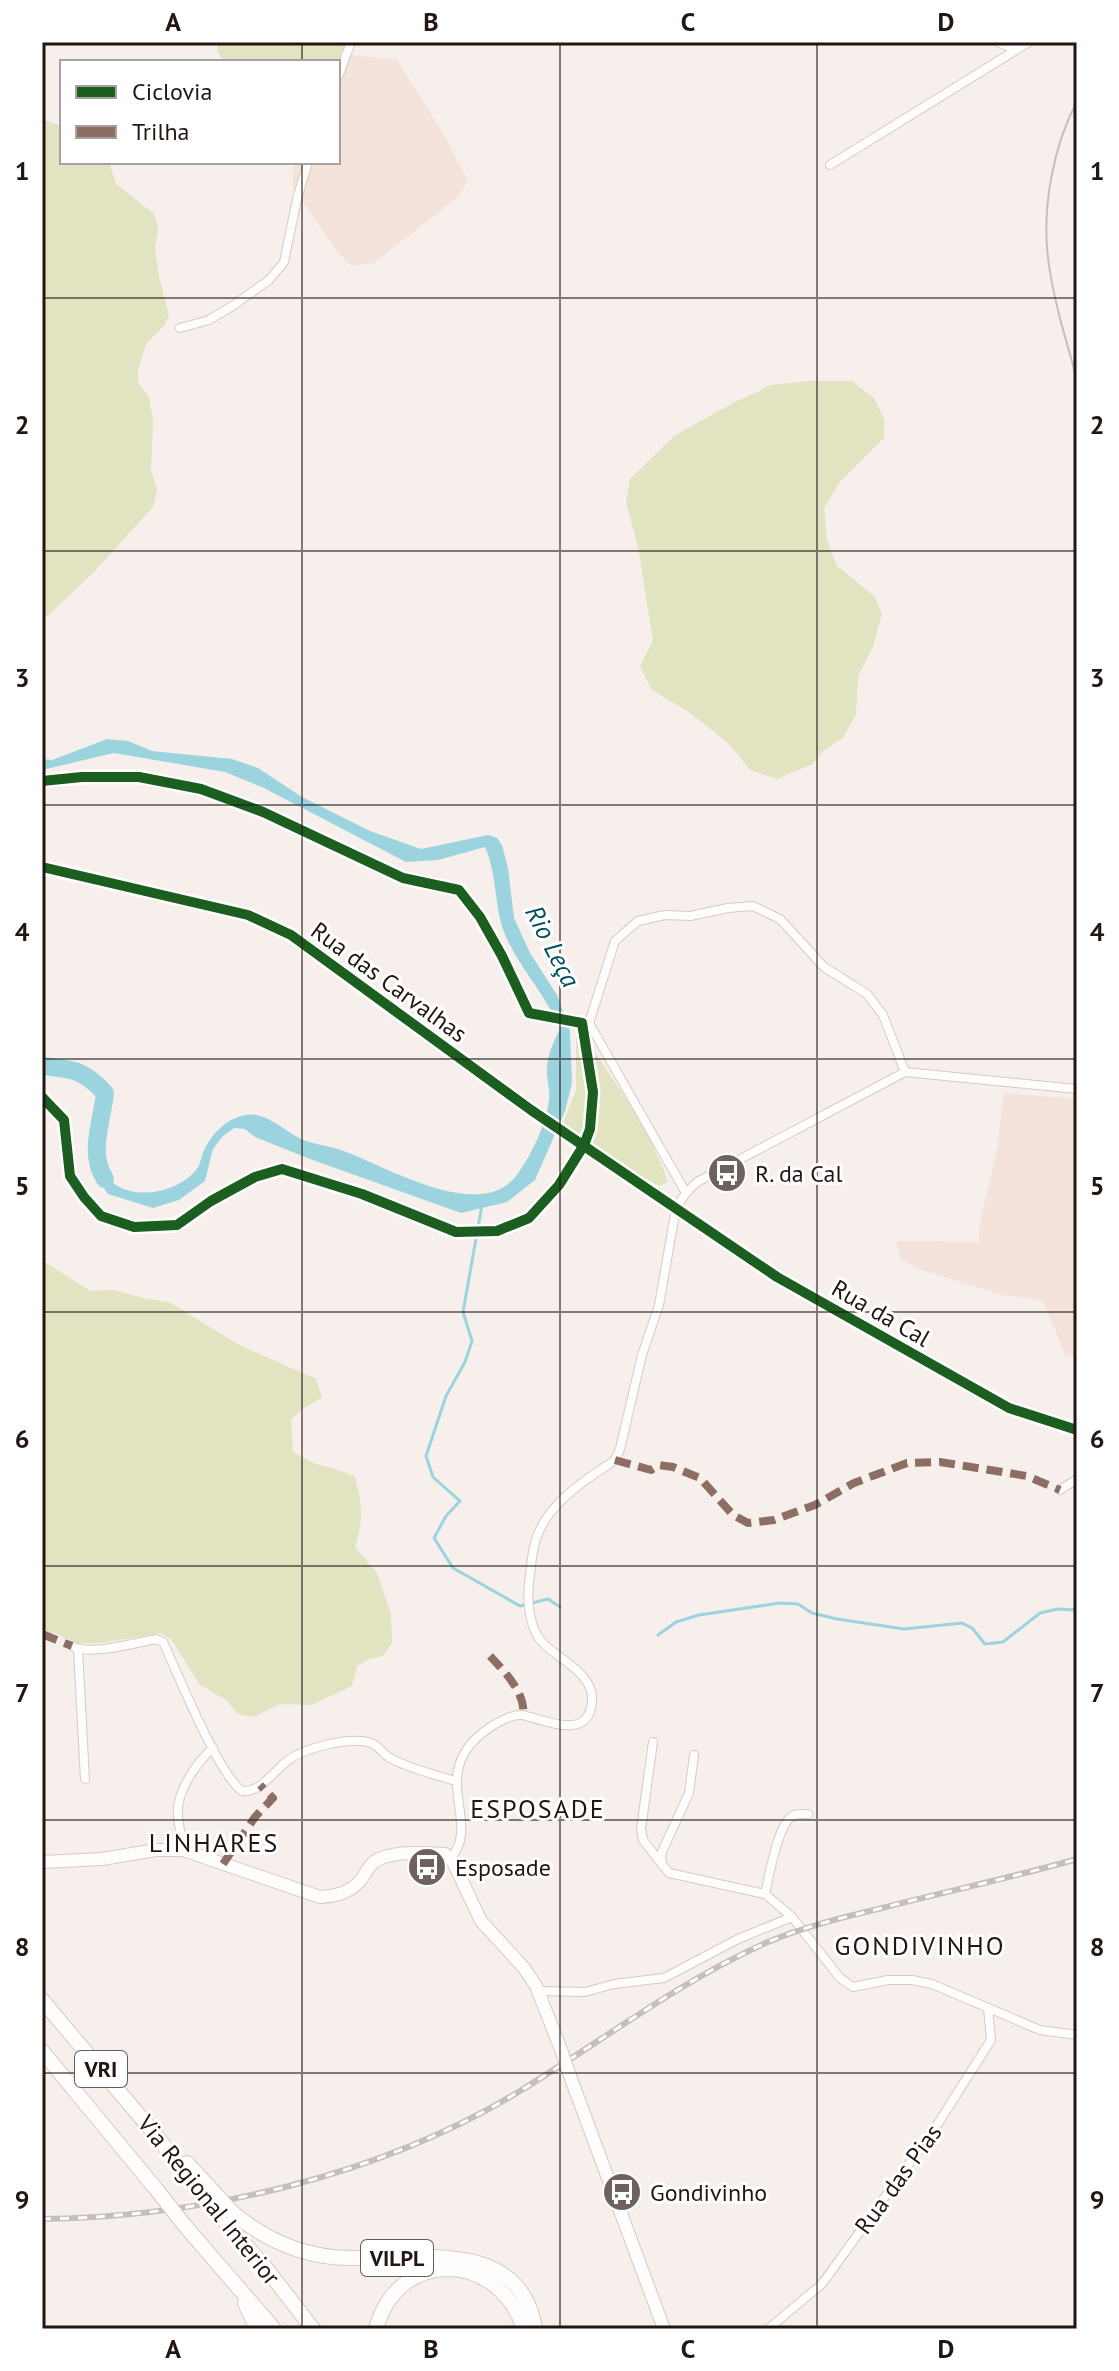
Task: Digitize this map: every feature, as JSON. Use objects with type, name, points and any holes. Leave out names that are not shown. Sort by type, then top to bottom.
[{"type":"highway","name":"Via Regional Interior","points":[[42,2000],[226,2214],[313,2329]]},
{"type":"highway","name":"Via Regional Interior","points":[[42,2051],[274,2329]]},
{"type":"highway","name":"VILPL","points":[[226,2214],[272,2239],[309,2253],[354,2259],[445,2257],[477,2262],[492,2269],[516,2289],[531,2312],[535,2329]]},
{"type":"highway","name":"VILPL","points":[[376,2329],[380,2315],[399,2289],[426,2272],[444,2269],[475,2273],[500,2288],[515,2305],[524,2329]]},
{"type":"highway","points":[[230,2279],[257,2329]]},
{"type":"main road","points":[[42,1862],[183,1850],[320,1897],[341,1895],[359,1883],[371,1864],[381,1858],[419,1853],[445,1854],[481,1921],[524,1968],[537,1991],[664,2329]]},
{"type":"street","points":[[340,72],[351,42]]},
{"type":"street","points":[[998,42],[1016,50]]},
{"type":"street","points":[[830,165],[1029,42]]},
{"type":"street","points":[[180,328],[209,320],[234,305],[269,280],[284,262],[307,164]]},
{"type":"street","name":"Rua das Carvalhas","points":[[42,867],[248,915],[291,935],[531,1110],[676,1208]]},
{"type":"street","points":[[686,1193],[589,1023],[615,941],[638,921],[665,915],[690,916],[753,906],[780,919],[824,967],[867,994],[883,1015],[905,1072]]},
{"type":"street","points":[[450,1859],[459,1845],[462,1823],[455,1781],[457,1769],[475,1741],[486,1729],[513,1715],[567,1726],[581,1721],[592,1702],[590,1690],[573,1668],[542,1642],[536,1632],[529,1610],[534,1545],[543,1523],[570,1494],[615,1460],[620,1449],[642,1355],[659,1305],[676,1208],[686,1193],[697,1182],[905,1072],[1077,1089]]},
{"type":"street","name":"Rua da Cal","points":[[676,1208],[777,1277],[884,1340],[1009,1408],[1077,1430]]},
{"type":"street","points":[[1060,1490],[1077,1479]]},
{"type":"street","points":[[85,1779],[75,1648],[161,1640],[213,1748],[231,1781],[242,1791],[256,1789],[286,1762],[304,1751],[361,1741],[376,1745],[392,1759],[455,1781]]},
{"type":"street","points":[[653,1742],[641,1829],[643,1840],[669,1873],[765,1894],[792,1917],[840,1978],[853,1987],[888,1980],[932,1984],[1040,2030],[1077,2035]]},
{"type":"street","points":[[183,1850],[177,1815],[180,1799],[188,1780],[213,1748]]},
{"type":"street","points":[[662,1865],[661,1854],[689,1793],[694,1755]]},
{"type":"street","points":[[765,1894],[786,1821],[795,1814],[808,1814]]},
{"type":"street","points":[[537,1991],[585,1992],[614,1984],[664,1978],[738,1939],[792,1917]]},
{"type":"street","name":"Rua das Pias","points":[[768,2329],[822,2284],[939,2122],[991,2040],[988,2008]]},
{"type":"shaded area","points":[[345,54],[397,60],[443,133],[468,181],[459,196],[374,263],[352,266],[339,254],[292,187],[294,164],[340,164],[340,73]]},
{"type":"shaded area","points":[[1003,1093],[1077,1099],[1077,1355],[1066,1357],[1043,1301],[1002,1295],[922,1270],[900,1259],[896,1241],[979,1242],[980,1223],[998,1145]]},
{"type":"green space","points":[[218,42],[349,42],[340,73],[340,60],[223,60],[217,51]]},
{"type":"green space","points":[[42,119],[60,125],[60,164],[110,164],[116,184],[154,214],[158,228],[155,248],[159,277],[169,315],[163,327],[146,344],[138,370],[138,382],[149,398],[153,421],[151,470],[157,490],[153,507],[91,575],[42,621]]},
{"type":"green space","points":[[852,381],[874,398],[884,419],[884,438],[840,482],[824,508],[827,540],[837,566],[874,596],[882,613],[873,647],[858,676],[856,714],[843,738],[824,750],[813,764],[777,779],[750,770],[729,744],[693,715],[651,689],[640,666],[653,640],[638,547],[626,502],[630,479],[674,436],[772,385]]},
{"type":"green space","points":[[582,1034],[641,1124],[668,1182],[660,1186],[643,1178],[563,1123],[576,1090],[576,1037]]},
{"type":"green space","points":[[42,1260],[90,1291],[114,1290],[171,1303],[237,1344],[316,1379],[322,1397],[291,1420],[293,1451],[317,1464],[355,1477],[361,1512],[355,1547],[377,1573],[391,1614],[392,1643],[383,1656],[357,1666],[352,1686],[311,1705],[280,1704],[253,1717],[238,1714],[226,1700],[200,1685],[171,1639],[160,1633],[102,1643],[77,1643],[55,1633],[42,1633]]},
{"type":"water","points":[[107,739],[128,741],[152,751],[232,759],[258,768],[302,797],[370,831],[421,849],[488,835],[497,838],[508,868],[514,918],[530,953],[557,995],[570,1031],[572,1083],[565,1111],[535,1180],[507,1202],[461,1213],[310,1159],[255,1137],[245,1129],[234,1128],[213,1149],[205,1181],[179,1200],[153,1208],[108,1194],[97,1178],[94,1156],[98,1157],[111,1181],[122,1189],[145,1193],[168,1189],[196,1170],[205,1148],[222,1127],[246,1115],[262,1116],[306,1141],[341,1150],[433,1187],[458,1193],[482,1194],[503,1187],[519,1172],[542,1128],[549,1100],[547,1063],[560,1029],[504,932],[485,847],[438,860],[406,862],[264,788],[225,772],[114,753],[42,770],[42,759],[52,760]]},
{"type":"waterway","name":"Rio Leça","points":[[42,1066],[77,1072],[105,1093],[97,1148],[97,1159],[105,1179]]},
{"type":"waterway","points":[[482,1205],[463,1312],[472,1341],[465,1362],[446,1396],[426,1456],[433,1477],[460,1501],[446,1516],[434,1538],[453,1568],[520,1606],[548,1599],[560,1607]]},
{"type":"waterway","points":[[658,1635],[676,1622],[699,1615],[780,1603],[798,1604],[812,1613],[837,1619],[904,1629],[962,1623],[972,1628],[985,1644],[1003,1642],[1040,1613],[1058,1609],[1077,1610]]},
{"type":"tram line","points":[[1077,101],[1056,157],[1047,218],[1053,289],[1077,379]]},
{"type":"railway","points":[[42,2219],[166,2210],[228,2200],[351,2168],[466,2121],[520,2091],[672,1993],[768,1942],[836,1919],[1077,1859]]},
{"type":"marked path","points":[[615,1460],[651,1470],[659,1465],[673,1467],[700,1478],[733,1515],[748,1523],[774,1520],[815,1505],[854,1483],[907,1463],[940,1462],[1027,1476],[1060,1490]]},
{"type":"marked path","points":[[42,1634],[72,1646]]},
{"type":"marked path","points":[[490,1656],[518,1691],[523,1715]]},
{"type":"marked path","points":[[223,1864],[255,1817],[273,1798],[260,1785]]},
{"type":"cycle path","points":[[42,781],[139,777],[201,789],[263,812],[403,878],[459,890],[480,917],[529,1013],[582,1023],[593,1092],[590,1129],[584,1145],[559,1185],[529,1218],[497,1231],[456,1232],[362,1194],[282,1169],[255,1177],[211,1201],[177,1225],[134,1227],[101,1216],[84,1197],[70,1176],[64,1120],[42,1097]]},
{"type":"cycle path","points":[[42,867],[248,915],[291,935],[531,1110],[777,1277],[1009,1408],[1077,1430]]},
{"type":"place","name":"R. da Cal","points":[[727,1173]]},
{"type":"place","name":"Esposade","points":[[427,1867]]},
{"type":"place","name":"Gondivinho","points":[[622,2192]]},
{"type":"district","name":"ESPOSADE","points":[[538,1808]]},
{"type":"district","name":"LINHARES","points":[[214,1842]]},
{"type":"district","name":"GONDIVINHO","points":[[920,1945]]}]
